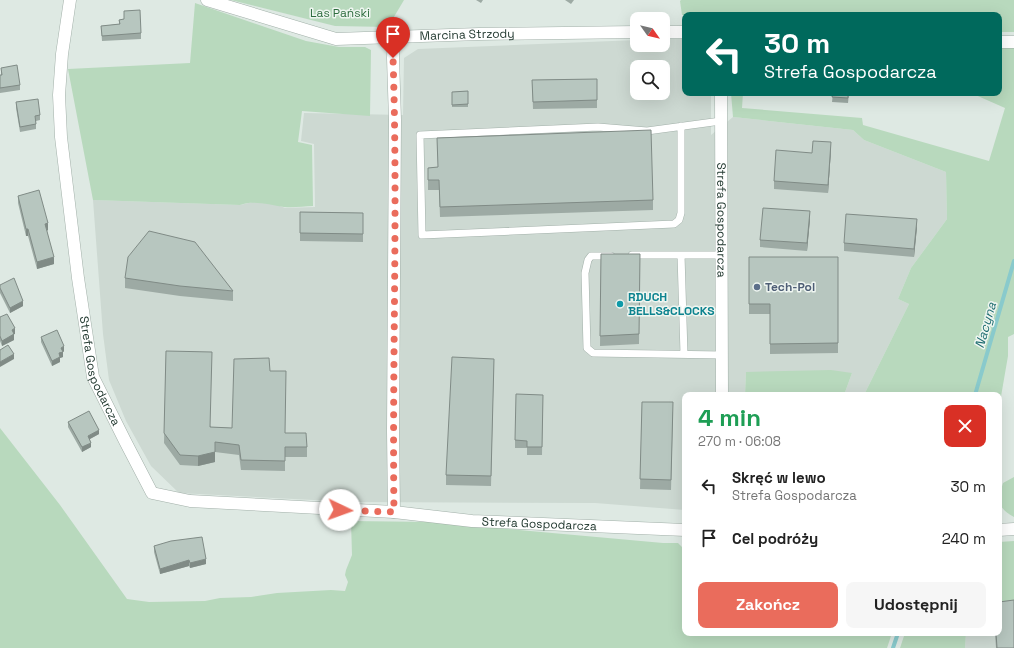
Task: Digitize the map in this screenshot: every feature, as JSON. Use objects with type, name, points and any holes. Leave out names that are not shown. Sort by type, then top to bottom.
[{"type":"street","name":"Strefa Gospodarcza","points":[[70,0],[62,54],[59,94],[61,137],[78,278],[93,377],[152,493],[190,501],[394,512],[472,521],[682,530]]},
{"type":"street","name":"Marcina Strzody","points":[[207,0],[336,39],[630,32]]},
{"type":"street","points":[[670,32],[682,32]]},
{"type":"street","points":[[394,37],[394,512]]},
{"type":"street","points":[[1002,42],[1014,42]]},
{"type":"street","name":"Strefa Gospodarcza","points":[[721,96],[722,392]]},
{"type":"street","points":[[1002,530],[1014,528]]},
{"type":"lane","points":[[681,126],[681,213],[679,220],[674,224],[422,235],[420,135],[598,127],[647,131],[681,126],[721,121]]},
{"type":"lane","points":[[721,255],[591,256],[588,260],[585,273],[587,348],[593,353],[722,355]]},
{"type":"lane","points":[[681,256],[684,354]]},
{"type":"shaded area","points":[[670,39],[682,39],[682,96],[711,96],[711,135],[733,117],[853,130],[864,140],[946,172],[947,219],[911,268],[898,299],[909,304],[865,392],[845,392],[852,373],[746,372],[745,392],[682,392],[682,510],[595,503],[353,502],[179,493],[151,466],[126,421],[109,380],[103,334],[93,200],[240,205],[253,202],[275,204],[285,208],[315,207],[314,144],[301,141],[304,113],[403,115],[404,58],[418,49],[630,40],[630,52],[670,52]]},
{"type":"shaded area","points":[[966,636],[1002,636],[1014,648],[965,648]]},
{"type":"green space","name":"Las Pański","points":[[231,0],[404,0],[388,27],[335,26]]},
{"type":"green space","points":[[1014,0],[1014,32],[1002,32],[1002,12],[682,12],[682,15],[680,1]]},
{"type":"green space","points":[[195,3],[306,41],[339,47],[365,47],[371,50],[370,116],[302,111],[298,142],[312,145],[313,206],[288,207],[256,203],[240,205],[93,200],[68,69],[190,63]]},
{"type":"green space","points":[[1002,45],[1014,46],[1014,334],[1008,337],[1008,356],[1002,392],[865,392],[909,304],[898,299],[911,268],[947,219],[946,172],[864,140],[853,130],[733,117],[731,96],[743,96],[742,108],[862,118],[863,125],[989,161],[1005,108],[978,96],[1002,96]]},
{"type":"green space","points":[[831,370],[852,373],[845,392],[745,392],[746,372]]},
{"type":"green space","points":[[0,428],[60,505],[127,599],[149,602],[205,601],[220,598],[251,597],[277,593],[331,590],[345,591],[348,582],[345,575],[352,555],[351,521],[430,522],[663,543],[678,543],[682,547],[682,636],[891,636],[887,648],[0,648]]},
{"type":"green space","points":[[1014,477],[1014,517],[1002,507],[1003,483]]},
{"type":"green space","points":[[1014,541],[1014,605],[1002,607],[1002,542]]},
{"type":"green space","points":[[904,636],[966,636],[965,648],[900,648]]},
{"type":"building","points":[[140,10],[141,33],[102,36],[101,26],[120,24],[119,20],[124,19],[124,11]]},
{"type":"building","points":[[17,65],[20,85],[0,88],[0,75],[2,75],[1,68]]},
{"type":"building","points":[[597,79],[597,100],[533,102],[532,80]]},
{"type":"building","points":[[468,91],[468,104],[452,105],[452,92]]},
{"type":"building","points":[[848,96],[848,98],[832,97]]},
{"type":"building","points":[[38,99],[40,115],[35,116],[36,124],[20,127],[16,102]]},
{"type":"building","points":[[651,130],[653,200],[440,207],[439,180],[428,180],[428,168],[438,167],[437,138]]},
{"type":"building","points":[[813,141],[831,142],[828,185],[774,181],[776,150],[812,153]]},
{"type":"building","points":[[39,190],[48,223],[45,224],[54,257],[37,262],[28,229],[26,229],[18,196]]},
{"type":"building","points":[[763,208],[810,211],[807,243],[760,240]]},
{"type":"building","points":[[300,212],[363,213],[363,234],[300,233]]},
{"type":"building","points":[[846,214],[917,219],[914,249],[844,243]]},
{"type":"building","points":[[149,231],[195,242],[233,291],[180,286],[125,278],[128,257]]},
{"type":"building","name":"RDUCH BELLS&CLOCKS","points":[[601,254],[640,254],[639,334],[600,336]]},
{"type":"building","points":[[749,257],[838,257],[838,343],[770,344],[770,304],[749,304]]},
{"type":"building","points":[[14,278],[23,301],[10,308],[0,285]]},
{"type":"building","points":[[7,314],[15,328],[12,330],[14,334],[2,341],[0,336],[0,317]]},
{"type":"building","points":[[57,330],[64,346],[61,348],[63,352],[59,353],[60,357],[52,361],[41,337]]},
{"type":"building","points":[[8,345],[14,354],[0,362],[0,350]]},
{"type":"building","points":[[166,351],[212,352],[210,427],[232,428],[234,359],[269,358],[270,371],[286,371],[285,433],[306,433],[307,447],[285,447],[285,461],[241,460],[239,445],[215,442],[215,452],[198,456],[180,455],[164,433]]},
{"type":"building","points":[[452,357],[494,359],[491,476],[446,475]]},
{"type":"building","points":[[516,394],[543,395],[542,447],[527,447],[527,441],[515,440]]},
{"type":"building","points":[[642,402],[673,402],[671,480],[640,479]]},
{"type":"building","points":[[89,411],[99,430],[88,436],[91,443],[82,447],[68,422]]},
{"type":"building","points":[[202,537],[206,559],[190,563],[189,560],[160,569],[154,546],[171,541]]},
{"type":"building","points":[[1014,600],[1014,648],[997,648],[996,636],[1002,636],[1002,602]]},
{"type":"waterway","name":"Nacyna","points":[[976,392],[1014,261]]},
{"type":"waterway","name":"Nacyna","points":[[893,648],[897,636]]},
{"type":"place","name":"Tech-Pol","points":[[757,287]]},
{"type":"place","name":"RDUCH BELLS&CLOCKS","points":[[620,304]]},
{"type":"route","points":[[340,510],[394,512],[393,431],[395,120],[393,58]]}]
